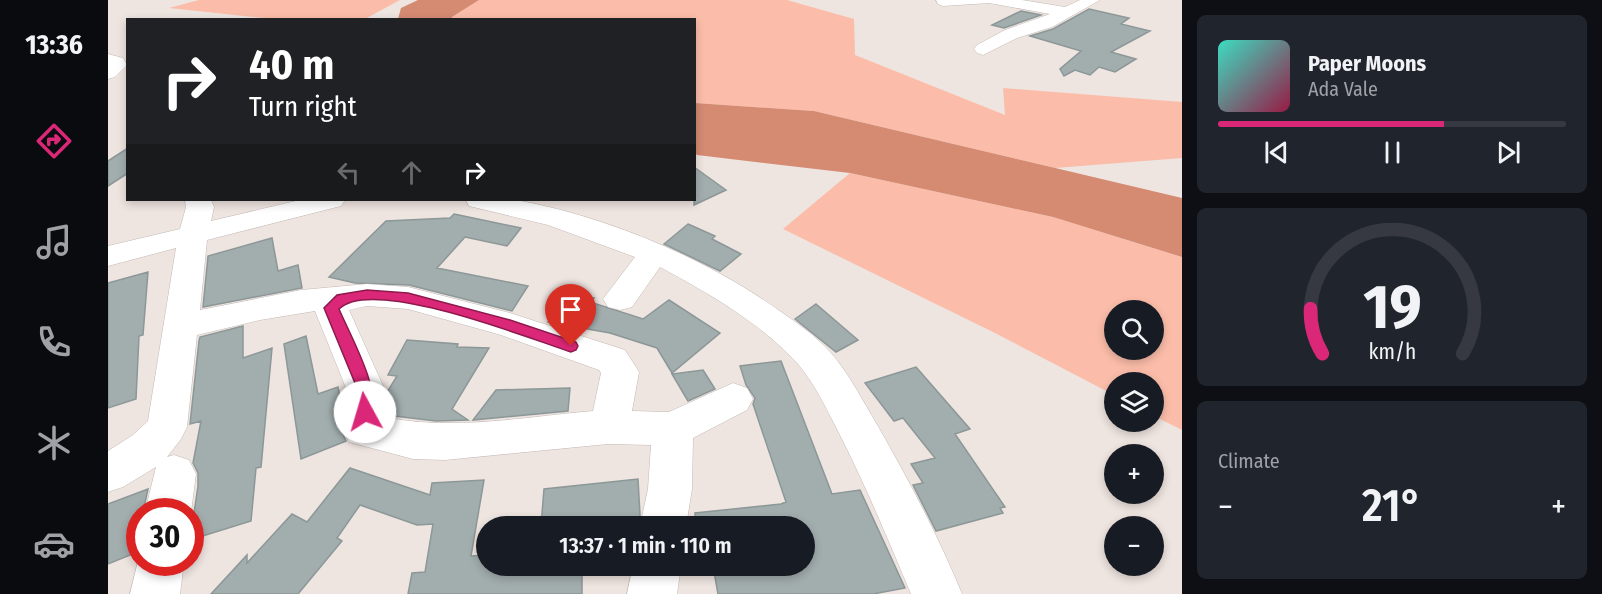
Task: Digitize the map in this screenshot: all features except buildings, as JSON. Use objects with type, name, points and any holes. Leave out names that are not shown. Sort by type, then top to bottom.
[{"type":"street","points":[[943,1],[984,0]]},
{"type":"street","points":[[994,0],[1065,12]]},
{"type":"street","points":[[983,49],[1011,34],[1046,23],[1092,0]]},
{"type":"street","points":[[108,60],[116,62],[117,65],[108,73]]},
{"type":"street","points":[[108,256],[196,217],[324,201]]},
{"type":"street","points":[[482,201],[575,222],[655,252],[716,284],[751,306],[812,356],[832,383],[870,451],[937,594]]},
{"type":"street","points":[[108,473],[143,455],[159,440],[167,427],[196,217]]},
{"type":"street","points":[[620,299],[655,252]]},
{"type":"street","points":[[181,327],[272,305],[313,299],[367,295],[408,298],[510,325],[612,360],[620,372],[617,395],[608,427]]},
{"type":"street","points":[[342,298],[331,308],[365,388],[363,430],[413,441],[445,442],[608,427],[673,429],[733,399]]},
{"type":"street","points":[[665,516],[670,489],[673,429]]},
{"type":"street","points":[[154,594],[157,576]]},
{"type":"street","points":[[652,594],[655,576]]},
{"type":"shaded area","points":[[199,0],[400,0],[367,18],[264,18],[169,8]]},
{"type":"shaded area","points":[[418,0],[479,0],[452,18],[398,18],[401,8]]},
{"type":"shaded area","points":[[479,0],[787,0],[854,19],[855,55],[1005,115],[1003,88],[1182,102],[1182,158],[1055,168],[814,111],[696,103],[696,18],[452,17]]},
{"type":"shaded area","points":[[696,103],[814,111],[1182,198],[1182,257],[1053,217],[850,173],[697,155]]},
{"type":"shaded area","points":[[850,173],[1053,217],[1182,257],[1182,430],[1164,421],[1164,372],[1104,372],[1104,390],[995,333],[783,229]]},
{"type":"route","points":[[365,412],[365,388],[331,308],[342,298],[367,295],[408,298],[510,325],[571,346]]}]
